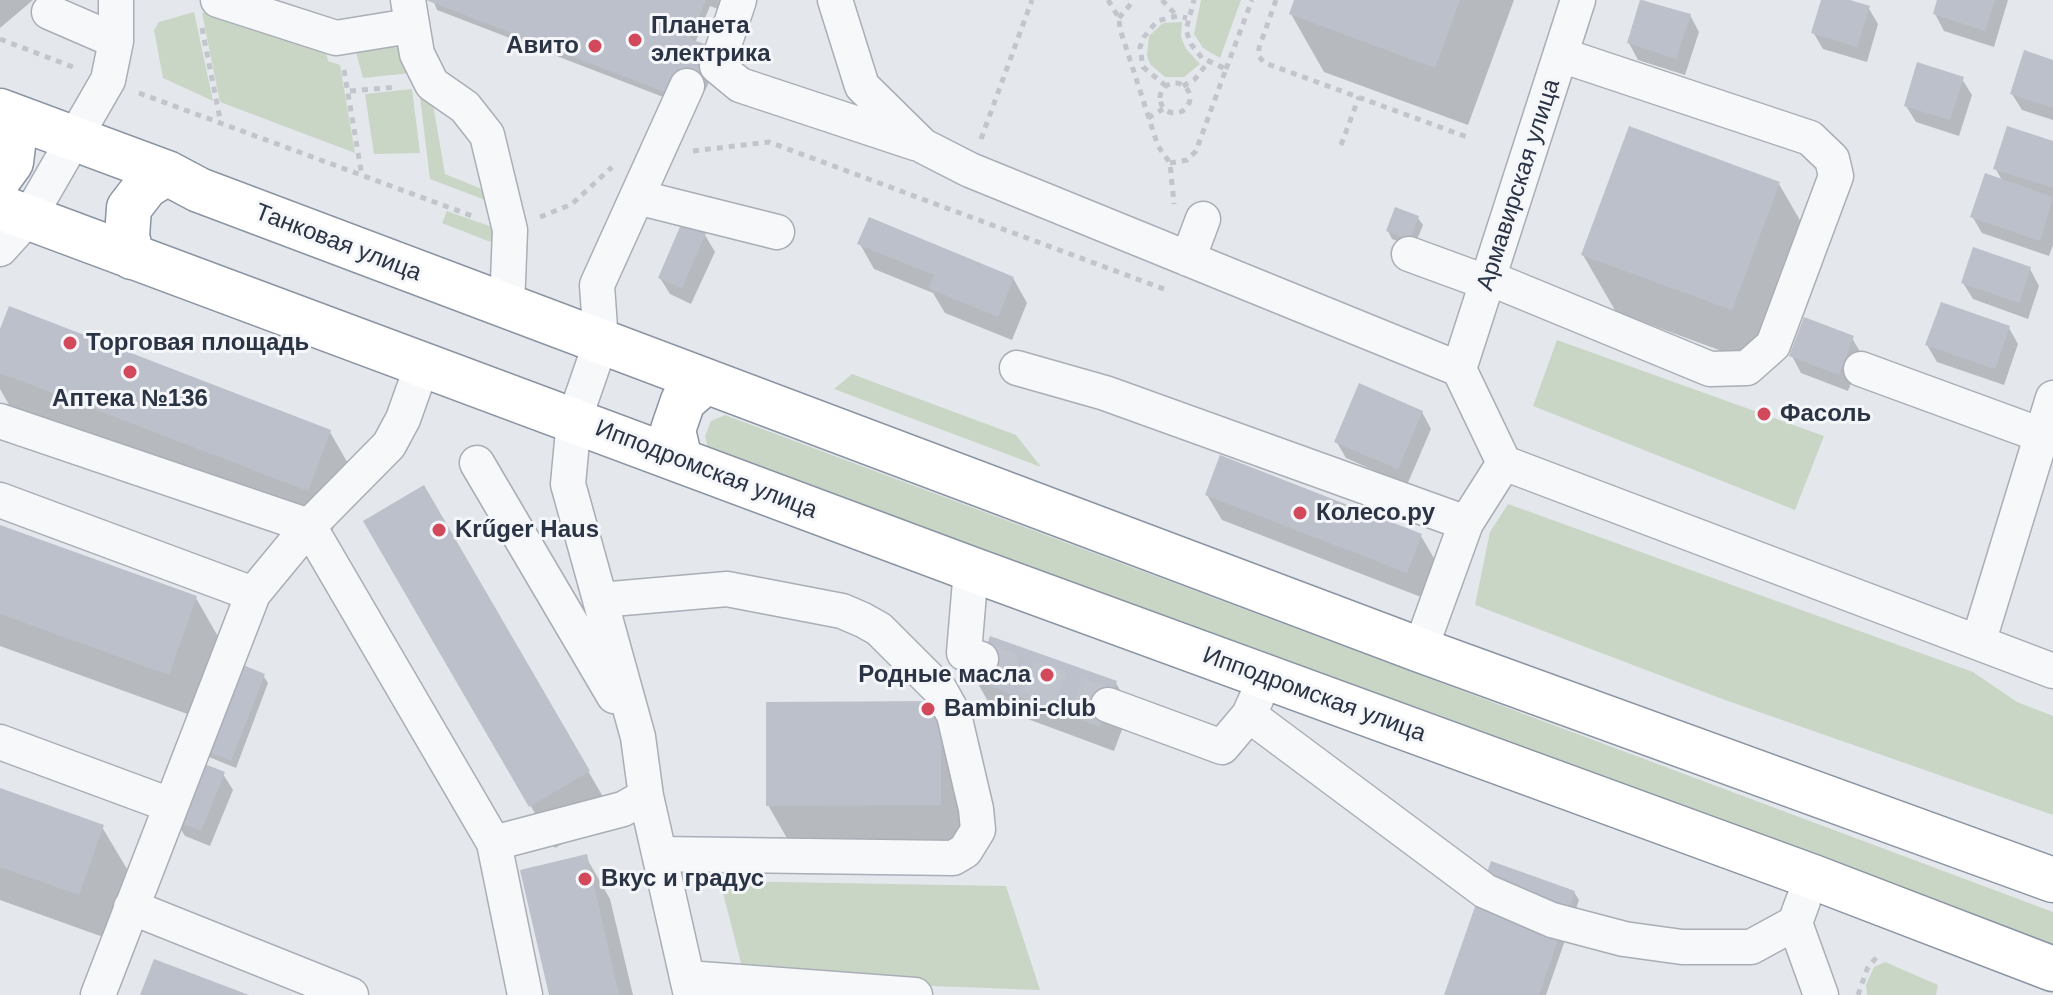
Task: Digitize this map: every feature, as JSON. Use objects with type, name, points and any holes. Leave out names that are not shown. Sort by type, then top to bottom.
[{"type":"highway","name":"Танковая улица","points":[[2,112],[601,342]]},
{"type":"highway","points":[[0,177],[11,162],[14,138],[2,112]]},
{"type":"highway","points":[[132,257],[127,236],[129,208],[146,186],[167,173]]},
{"type":"highway","points":[[14,212],[574,420]]},
{"type":"highway","points":[[601,342],[1420,650],[2053,880]]},
{"type":"highway","points":[[680,460],[673,430],[683,401],[706,381]]},
{"type":"highway","name":"Ипподромская улица","points":[[574,420],[971,569],[1257,696],[1813,877],[2053,969]]},
{"type":"street","points":[[0,249],[14,212],[73,139],[108,80],[116,41],[116,0]]},
{"type":"street","points":[[739,0],[717,66],[740,85],[923,146],[970,170],[1459,369],[1504,463],[1979,640],[2053,671]]},
{"type":"street","points":[[835,0],[862,86],[923,146]]},
{"type":"street","name":"Армавирская улица","points":[[1459,369],[1578,0]]},
{"type":"street","points":[[209,7],[336,38],[409,13],[417,54],[432,84],[465,107],[487,135],[510,230],[507,307]]},
{"type":"street","points":[[49,12],[116,41]]},
{"type":"street","points":[[1409,254],[1488,281],[1710,369],[1747,368],[1773,345],[1836,176],[1832,159],[1810,138],[1561,55]]},
{"type":"street","points":[[687,86],[597,285],[601,342],[574,420],[568,484],[638,737],[646,796],[689,987],[915,995]]},
{"type":"street","points":[[637,197],[777,232]]},
{"type":"street","points":[[1188,259],[1203,219]]},
{"type":"street","points":[[98,995],[253,594],[309,526],[389,445],[403,419],[423,363]]},
{"type":"street","points":[[1017,368],[1105,393],[1466,523]]},
{"type":"street","points":[[1861,369],[2041,435]]},
{"type":"street","points":[[1979,640],[2053,398]]},
{"type":"street","points":[[0,421],[309,526],[494,843],[525,995]]},
{"type":"street","points":[[477,463],[638,737]]},
{"type":"street","points":[[1420,650],[1466,523],[1504,463]]},
{"type":"street","points":[[0,500],[253,594]]},
{"type":"street","points":[[971,569],[964,653],[981,659]]},
{"type":"street","points":[[600,600],[727,589],[842,611],[863,620],[879,629],[940,690],[954,715],[976,809],[978,830],[965,851],[953,858],[659,854]]},
{"type":"street","points":[[1108,705],[1222,747],[1257,696],[1485,891],[1552,920],[1624,939],[1682,947],[1751,947],[1795,923],[1813,877]]},
{"type":"street","points":[[0,742],[170,805]]},
{"type":"street","points":[[494,843],[623,809],[646,796]]},
{"type":"street","points":[[131,907],[351,995]]},
{"type":"street","points":[[1795,923],[1821,995]]},
{"type":"path","points":[[970,170],[1032,0]]},
{"type":"path","points":[[1108,0],[1119,18],[1158,146],[1170,163],[1173,199]]},
{"type":"path","points":[[1119,18],[1134,0]]},
{"type":"path","points":[[1162,0],[1177,16]]},
{"type":"path","points":[[1194,0],[1186,30],[1191,44],[1209,61],[1226,69]]},
{"type":"path","points":[[1170,163],[1187,160],[1196,151],[1252,0]]},
{"type":"path","points":[[1276,0],[1259,48],[1259,57],[1265,63],[1467,137]]},
{"type":"path","points":[[209,7],[221,125]]},
{"type":"path","points":[[1166,86],[1143,67],[1140,47],[1149,28],[1157,21],[1177,16],[1187,18]]},
{"type":"path","points":[[0,39],[221,125],[510,230],[572,204],[611,167],[655,156],[769,142],[1179,294]]},
{"type":"path","points":[[1183,86],[1195,79],[1209,61]]},
{"type":"path","points":[[1172,83],[1183,86],[1190,94],[1185,109],[1171,113],[1163,109],[1160,94],[1166,86],[1172,83]]},
{"type":"path","points":[[362,176],[350,91],[432,84]]},
{"type":"path","points":[[1341,145],[1359,97]]},
{"type":"path","points":[[1148,118],[1163,109]]},
{"type":"path","points":[[1858,995],[1867,969],[1879,954]]},
{"type":"green space","points":[[1201,0],[1241,0],[1220,58],[1203,48],[1194,34]]},
{"type":"green space","points":[[239,11],[244,28],[286,27],[324,42],[328,61],[340,65],[355,153],[220,102],[202,13]]},
{"type":"green space","points":[[194,12],[213,101],[163,78],[154,30],[159,22]]},
{"type":"green space","points":[[1182,22],[1181,37],[1186,49],[1200,64],[1184,77],[1165,77],[1150,64],[1147,55],[1149,36],[1163,23]]},
{"type":"green space","points":[[404,32],[411,73],[363,78],[353,41]]},
{"type":"green space","points":[[430,87],[445,174],[494,194],[493,203],[430,179],[419,89]]},
{"type":"green space","points":[[412,89],[420,153],[374,154],[365,94]]},
{"type":"green space","points":[[447,211],[506,232],[506,248],[442,223]]},
{"type":"green space","points":[[1557,340],[1824,436],[1795,510],[1533,406]]},
{"type":"green space","points":[[852,374],[1016,435],[1041,467],[834,389]]},
{"type":"green space","points":[[725,415],[2053,912],[2053,954],[709,453],[705,436],[711,421]]},
{"type":"green space","points":[[1508,504],[1973,672],[2017,702],[2053,716],[2053,815],[1725,700],[1475,605],[1490,532]]},
{"type":"green space","points":[[720,881],[1006,886],[1040,990],[745,979]]},
{"type":"green space","points":[[1885,962],[1938,985],[1936,995],[1867,995],[1866,985],[1874,967]]},
{"type":"building","points":[[426,0],[706,0],[690,39],[717,48],[701,84],[674,74],[667,93]]},
{"type":"building","points":[[1294,0],[1460,0],[1435,68],[1289,14]]},
{"type":"building","points":[[1640,0],[1691,14],[1676,59],[1627,43]]},
{"type":"building","points":[[1821,0],[1850,0],[1870,6],[1857,47],[1811,33]]},
{"type":"building","points":[[1937,0],[1995,0],[1985,31],[1933,14]]},
{"type":"building","points":[[2024,50],[2053,60],[2053,108],[2010,94]]},
{"type":"building","points":[[1917,62],[1964,77],[1950,120],[1904,106]]},
{"type":"building","points":[[1629,126],[1780,182],[1732,310],[1581,255]]},
{"type":"building","points":[[2007,126],[2053,141],[2053,188],[1993,169]]},
{"type":"building","points":[[1985,173],[2053,197],[2040,241],[1970,217]]},
{"type":"building","points":[[1395,207],[1419,216],[1410,240],[1386,231]]},
{"type":"building","points":[[869,217],[1014,277],[998,317],[928,288],[934,275],[857,244]]},
{"type":"building","points":[[682,222],[706,233],[682,288],[658,278]]},
{"type":"building","points":[[1973,247],[2031,267],[2019,303],[1961,283]]},
{"type":"building","points":[[1941,302],[2010,326],[1995,369],[1925,345]]},
{"type":"building","points":[[9,306],[331,430],[308,491],[0,373],[0,329]]},
{"type":"building","points":[[1804,317],[1854,336],[1839,375],[1789,356]]},
{"type":"building","points":[[1359,383],[1423,411],[1398,469],[1334,442]]},
{"type":"building","points":[[1220,455],[1422,534],[1407,573],[1205,495]]},
{"type":"building","points":[[424,485],[590,771],[529,807],[363,521]]},
{"type":"building","points":[[0,525],[197,596],[169,675],[0,614]]},
{"type":"building","points":[[990,636],[1117,681],[1100,727],[974,680]]},
{"type":"building","points":[[236,662],[265,674],[231,761],[202,749]]},
{"type":"building","points":[[941,701],[941,805],[766,806],[766,702]]},
{"type":"building","points":[[197,761],[225,772],[201,831],[173,820]]},
{"type":"building","points":[[0,788],[104,825],[79,895],[0,867]]},
{"type":"building","points":[[587,854],[619,995],[549,995],[520,870]]},
{"type":"building","points":[[1491,861],[1575,891],[1539,995],[1444,995]]},
{"type":"building","points":[[154,959],[249,995],[140,995]]},
{"type":"tunnel","points":[[981,659],[1108,705]]},
{"type":"place","name":"Планета электрика","points":[[635,40]]},
{"type":"place","name":"Авито","points":[[595,46]]},
{"type":"place","name":"Торговая площадь","points":[[70,343]]},
{"type":"place","name":"Аптека №136","points":[[130,372]]},
{"type":"place","name":"Фасоль","points":[[1764,414]]},
{"type":"place","name":"Колесо.ру","points":[[1300,513]]},
{"type":"place","name":"Krűger Haus","points":[[439,530]]},
{"type":"place","name":"Родные масла","points":[[1047,675]]},
{"type":"place","name":"Bambini-club","points":[[928,709]]},
{"type":"place","name":"Вкус и градус","points":[[585,879]]}]
